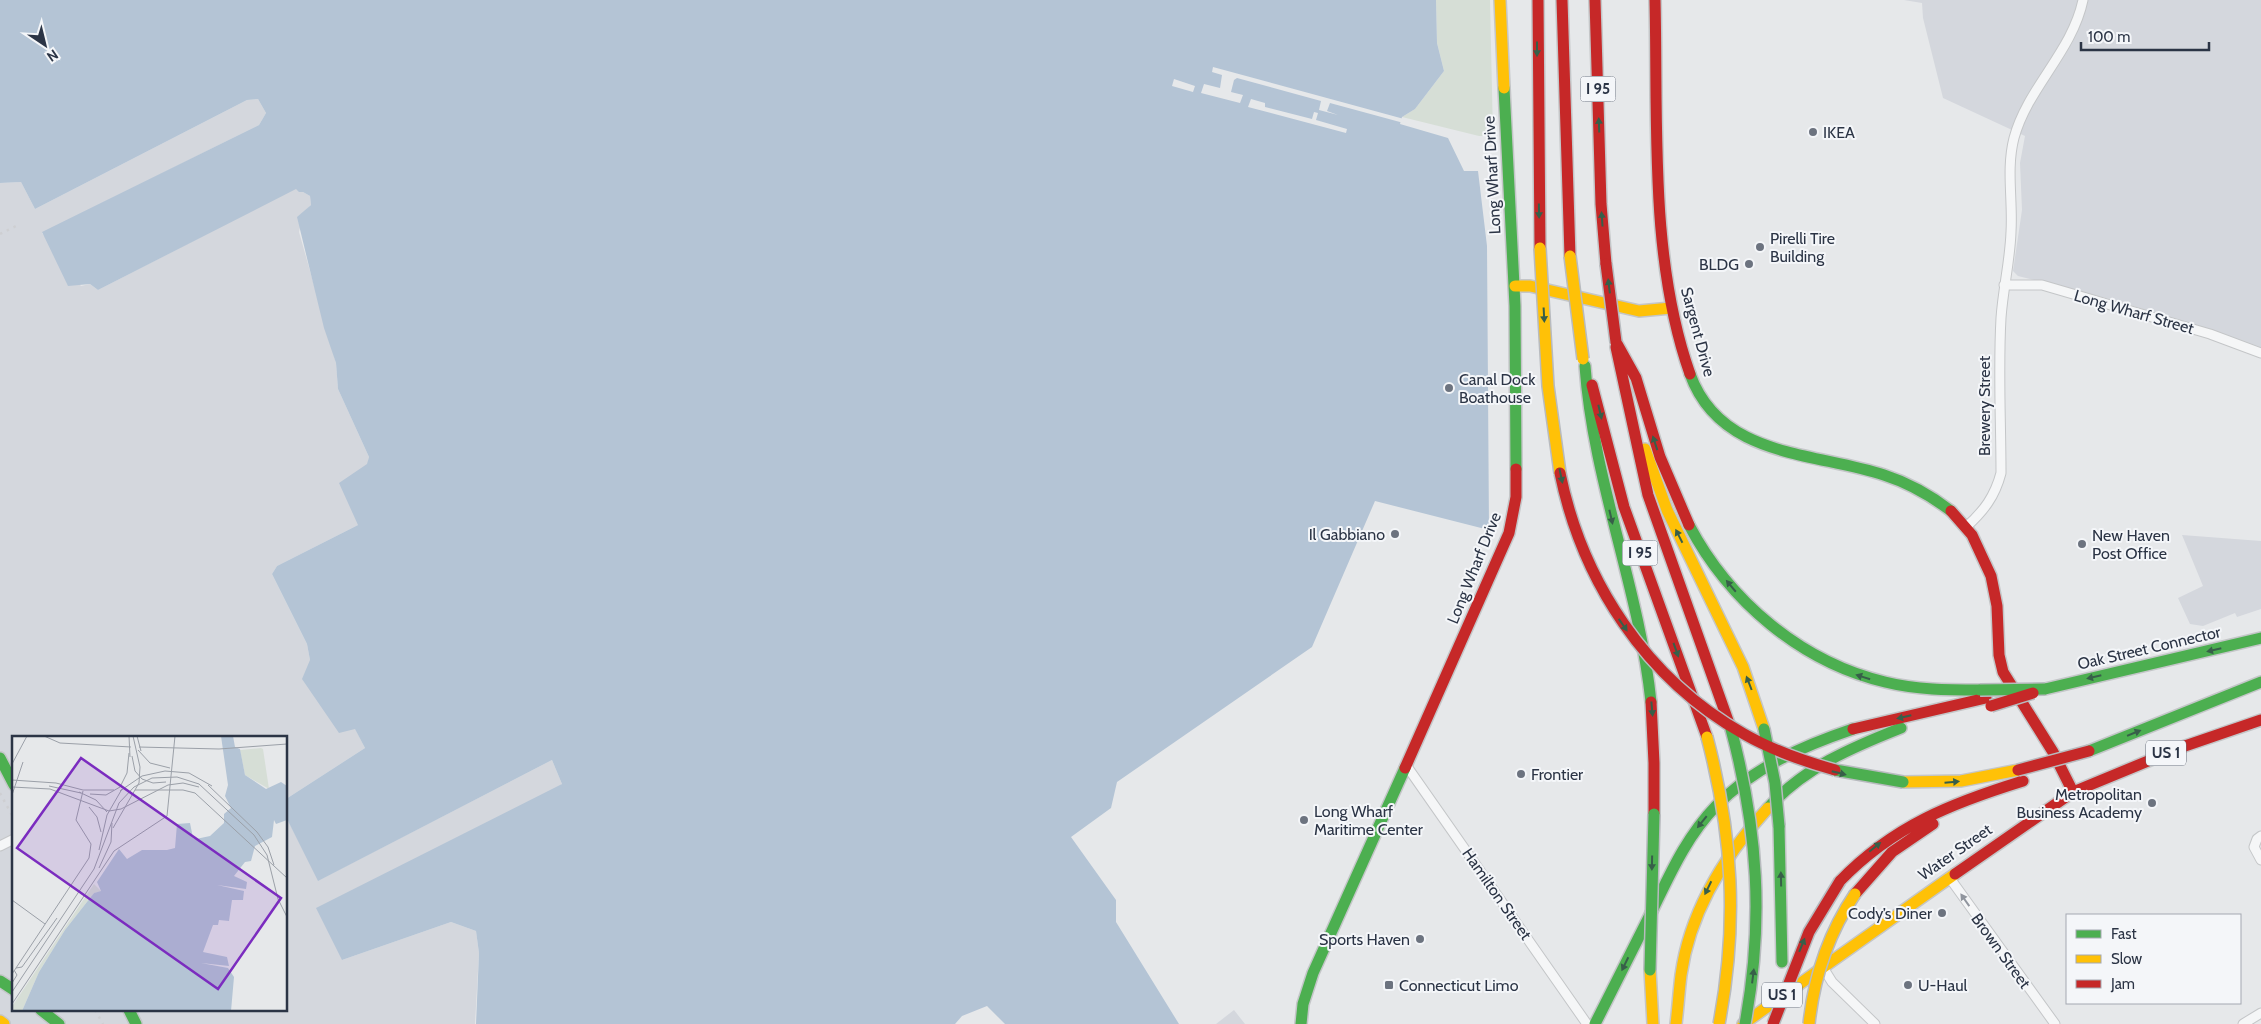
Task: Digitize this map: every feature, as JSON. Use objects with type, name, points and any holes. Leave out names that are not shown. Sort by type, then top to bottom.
[{"type":"main road","name":"Long Wharf Drive","points":[[1301,1024],[1303,1004],[1313,973],[1502,551],[1514,513],[1515,286],[1500,0]]},
{"type":"main road","points":[[1538,0],[1540,248],[1551,409],[1561,476],[1580,543],[1595,578],[1615,614],[1651,660],[1677,687],[1717,718],[1748,738],[1781,754],[1824,769],[1856,777],[1903,782],[1937,783],[2020,776]]},
{"type":"main road","name":"I 95","points":[[1562,0],[1566,191],[1570,256],[1584,362],[1597,398],[1627,516],[1706,737],[1726,818],[1732,884],[1730,957],[1719,1024]]},
{"type":"main road","name":"I 95","points":[[1595,0],[1601,204],[1618,366],[1632,418],[1639,466],[1656,522],[1731,729],[1748,792],[1758,886],[1756,950],[1744,1024]]},
{"type":"main road","name":"Sargent Drive","points":[[1655,0],[1659,186],[1663,241],[1671,308],[1688,369],[1698,393],[1708,408],[1723,423],[1754,441],[1894,478],[1918,488],[1946,506],[1966,527]]},
{"type":"main road","points":[[1515,286],[1530,286],[1638,311],[1671,308]]},
{"type":"main road","points":[[1616,342],[1633,370],[1659,455],[1685,517],[1716,567],[1754,611],[1792,642],[1848,672],[1912,688],[1986,698]]},
{"type":"main road","points":[[1584,362],[1586,402],[1599,466],[1636,611],[1646,660],[1653,729],[1654,814],[1650,970],[1653,1024]]},
{"type":"main road","points":[[1632,418],[1667,510],[1743,667],[1764,729],[1775,782],[1779,826],[1784,1024]]},
{"type":"main road","points":[[1966,527],[1979,547],[1992,578],[1997,602],[1999,648],[2005,675],[2059,762],[2073,792]]},
{"type":"main road","name":"Oak Street Connector","points":[[2045,688],[2261,638]]},
{"type":"main road","points":[[1773,1024],[1806,934],[1821,907],[1840,881],[1872,850],[1911,824],[1994,790],[2020,776],[2089,751],[2261,682]]},
{"type":"main road","points":[[1597,1020],[1686,844],[1705,818],[1747,778],[1778,757],[1825,737],[1986,698],[2045,688]]},
{"type":"main road","points":[[1676,1024],[1683,961],[1700,905],[1725,859],[1770,805],[1806,774],[1855,746],[1986,698],[2045,688]]},
{"type":"main road","name":"Water Street","points":[[1744,1024],[1822,966],[2073,792],[2182,747],[2261,720]]},
{"type":"main road","points":[[0,758],[12,781]]},
{"type":"main road","points":[[1809,1024],[1815,979],[1825,950],[1842,913],[1881,863],[1914,835],[1938,821],[1997,795],[2020,776]]},
{"type":"main road","points":[[0,981],[12,989]]},
{"type":"main road","points":[[44,1012],[59,1024]]},
{"type":"main road","points":[[130,1012],[136,1024]]},
{"type":"main road","points":[[0,1021],[4,1024]]},
{"type":"street","name":"Brewery Street","points":[[1966,527],[1987,506],[1997,487],[2001,473],[2000,336],[2004,285],[2011,242],[2009,171],[2014,139],[2020,119],[2073,31],[2083,0]]},
{"type":"street","name":"Long Wharf Street","points":[[2004,285],[2042,285],[2210,334],[2261,353]]},
{"type":"street","name":"Hamilton Street","points":[[1406,765],[1587,1024]]},
{"type":"street","points":[[2261,836],[2257,839],[2254,847],[2261,860]]},
{"type":"street","points":[[0,846],[12,840]]},
{"type":"street","name":"Brown Street","points":[[1949,877],[2055,1024]]},
{"type":"street","points":[[1822,966],[1832,982],[1872,1023]]},
{"type":"street","points":[[2243,1024],[2261,1013]]},
{"type":"shaded area","points":[[1436,0],[1490,0],[1493,136],[1479,136],[1402,117],[1415,109],[1444,71],[1437,43]]},
{"type":"shaded area","points":[[1904,0],[2261,0],[2261,348],[2118,301],[2018,276],[2013,271],[2022,210],[2020,163],[2025,136],[1943,98],[1923,18],[1922,3]]},
{"type":"shaded area","points":[[258,99],[266,113],[259,125],[42,233],[81,286],[90,284],[98,290],[296,188],[310,196],[311,205],[303,213],[299,232],[336,363],[338,389],[369,457],[358,525],[277,566],[272,574],[307,644],[310,660],[355,728],[365,748],[288,798],[288,736],[12,736],[12,1012],[288,1012],[288,821],[319,880],[552,760],[562,784],[342,960],[451,922],[476,931],[479,953],[475,1024],[0,1024],[0,183],[21,182],[35,209],[247,100]]},
{"type":"shaded area","points":[[2182,535],[2261,541],[2261,609],[2237,617],[2235,613],[2203,626],[2190,624],[2178,598],[2203,586]]},
{"type":"shaded area","points":[[1234,1010],[1245,1024],[1216,1024]]},
{"type":"water","points":[[0,0],[1436,0],[1437,43],[1444,71],[1415,109],[1402,117],[1400,124],[1448,138],[1464,171],[1478,171],[1487,246],[1489,530],[1375,501],[1312,647],[1117,782],[1111,808],[1071,837],[1116,900],[1116,922],[1179,1024],[1005,1024],[987,1006],[962,1016],[955,1024],[476,1024],[479,953],[476,931],[451,922],[342,960],[316,908],[562,784],[552,760],[318,881],[288,821],[288,798],[365,748],[355,729],[339,733],[302,679],[310,660],[307,644],[272,574],[277,566],[358,525],[339,483],[367,464],[369,457],[338,389],[336,363],[324,328],[297,217],[311,205],[310,196],[296,189],[98,290],[90,284],[68,286],[42,232],[259,125],[266,113],[258,99],[247,100],[35,209],[21,182],[0,183]]},
{"type":"pier","points":[[1213,67],[1404,119],[1403,122],[1422,128],[1330,103],[1327,111],[1338,115],[1319,110],[1321,101],[1237,78],[1234,80],[1231,92],[1243,95],[1240,103],[1201,93],[1204,84],[1220,88],[1222,75],[1212,72]]},
{"type":"pier","points":[[1174,79],[1195,86],[1193,92],[1172,86]]},
{"type":"pier","points":[[1251,99],[1265,103],[1265,107],[1312,119],[1314,112],[1318,113],[1316,120],[1347,129],[1346,133],[1248,107]]},
{"type":"railway","points":[[0,234],[16,226]]},
{"type":"railway","points":[[0,793],[12,815]]},
{"type":"railway","points":[[96,1012],[103,1024]]},
{"type":"traffic: fast","points":[[1504,88],[1515,306],[1516,469]]},
{"type":"traffic: fast","points":[[1585,366],[1597,451],[1637,617],[1651,702]]},
{"type":"traffic: fast","points":[[1690,374],[1704,402],[1723,422],[1746,437],[1800,455],[1893,478],[1919,490],[1951,511]]},
{"type":"traffic: fast","points":[[1689,525],[1705,553],[1746,603],[1797,644],[1825,660],[1854,673],[1897,685],[1932,689],[1980,690]]},
{"type":"traffic: fast","points":[[2045,689],[2261,638]]},
{"type":"traffic: fast","points":[[2089,751],[2261,682]]},
{"type":"traffic: fast","points":[[1980,690],[2045,689]]},
{"type":"traffic: fast","points":[[1768,808],[1797,781],[1813,770],[1847,751],[1901,728]]},
{"type":"traffic: fast","points":[[1731,729],[1747,803],[1755,876],[1755,949],[1745,1024]]},
{"type":"traffic: fast","points":[[1764,729],[1775,783],[1779,826]]},
{"type":"traffic: fast","points":[[1595,1024],[1673,868],[1696,830],[1716,806],[1746,780],[1780,759],[1853,729]]},
{"type":"traffic: fast","points":[[0,758],[12,781]]},
{"type":"traffic: fast","points":[[1301,1024],[1303,1004],[1313,973],[1405,768]]},
{"type":"traffic: fast","points":[[1835,770],[1903,782]]},
{"type":"traffic: fast","points":[[1650,970],[1654,814]]},
{"type":"traffic: fast","points":[[1779,826],[1782,962]]},
{"type":"traffic: fast","points":[[0,981],[12,989]]},
{"type":"traffic: fast","points":[[44,1012],[59,1024]]},
{"type":"traffic: fast","points":[[130,1012],[136,1024]]},
{"type":"traffic: slow","points":[[1500,0],[1504,88]]},
{"type":"traffic: slow","points":[[1540,248],[1548,386],[1560,473]]},
{"type":"traffic: slow","points":[[1570,256],[1583,359]]},
{"type":"traffic: slow","points":[[1515,286],[1530,286],[1639,311],[1671,308]]},
{"type":"traffic: slow","points":[[1645,449],[1667,510],[1743,667],[1764,729]]},
{"type":"traffic: slow","points":[[1707,737],[1723,810],[1730,880],[1729,951],[1719,1024]]},
{"type":"traffic: slow","points":[[1903,782],[1961,781],[2018,770]]},
{"type":"traffic: slow","points":[[1676,1024],[1681,975],[1686,951],[1692,928],[1701,906],[1724,864],[1768,808]]},
{"type":"traffic: slow","points":[[1743,1024],[1955,874]]},
{"type":"traffic: slow","points":[[1809,1024],[1811,1006],[1824,956],[1837,924],[1855,894]]},
{"type":"traffic: slow","points":[[1650,970],[1653,1024]]},
{"type":"traffic: slow","points":[[0,1021],[4,1024]]},
{"type":"traffic: jam","points":[[1538,0],[1540,248]]},
{"type":"traffic: jam","points":[[1562,0],[1570,256]]},
{"type":"traffic: jam","points":[[1595,0],[1601,204],[1606,264]]},
{"type":"traffic: jam","points":[[1655,0],[1658,189],[1662,237],[1668,284],[1677,330],[1690,374]]},
{"type":"traffic: jam","points":[[1606,264],[1616,342]]},
{"type":"traffic: jam","points":[[1616,342],[1636,378],[1660,457],[1689,525]]},
{"type":"traffic: jam","points":[[1616,347],[1648,495],[1731,729]]},
{"type":"traffic: jam","points":[[1592,385],[1624,507],[1707,737]]},
{"type":"traffic: jam","points":[[1405,768],[1509,533],[1516,497],[1516,469]]},
{"type":"traffic: jam","points":[[1560,473],[1570,513],[1584,552],[1602,589],[1624,623],[1649,656],[1677,685],[1709,711],[1744,734],[1788,755],[1835,770]]},
{"type":"traffic: jam","points":[[1951,511],[1972,535],[1991,576],[1997,606],[1999,655],[2003,672],[2053,752],[2073,792]]},
{"type":"traffic: jam","points":[[1991,706],[2033,693]]},
{"type":"traffic: jam","points":[[1853,729],[1986,698]]},
{"type":"traffic: jam","points":[[1651,702],[1654,814]]},
{"type":"traffic: jam","points":[[1955,874],[2073,792],[2182,747],[2261,720]]},
{"type":"traffic: jam","points":[[2018,770],[2089,751]]},
{"type":"traffic: jam","points":[[1840,881],[1881,845],[1902,831],[1972,798],[2023,781]]},
{"type":"traffic: jam","points":[[1855,894],[1892,852],[1933,824]]},
{"type":"traffic: jam","points":[[1773,1024],[1809,932],[1840,881]]},
{"type":"place","name":"IKEA","points":[[1813,132]]},
{"type":"place","name":"Pirelli Tire Building","points":[[1760,247]]},
{"type":"place","name":"BLDG","points":[[1749,264]]},
{"type":"place","name":"Canal Dock Boathouse","points":[[1449,388]]},
{"type":"place","name":"Il Gabbiano","points":[[1395,534]]},
{"type":"place","name":"New Haven Post Office","points":[[2082,544]]},
{"type":"place","name":"Frontier","points":[[1521,774]]},
{"type":"place","name":"Metropolitan Business Academy","points":[[2152,803]]},
{"type":"place","name":"Long Wharf Maritime Center","points":[[1304,820]]},
{"type":"place","name":"Cody’s Diner","points":[[1942,913]]},
{"type":"place","name":"Sports Haven","points":[[1420,939]]},
{"type":"place","name":"Connecticut Limo","points":[[1389,985]]},
{"type":"place","name":"U-Haul","points":[[1908,985]]}]
